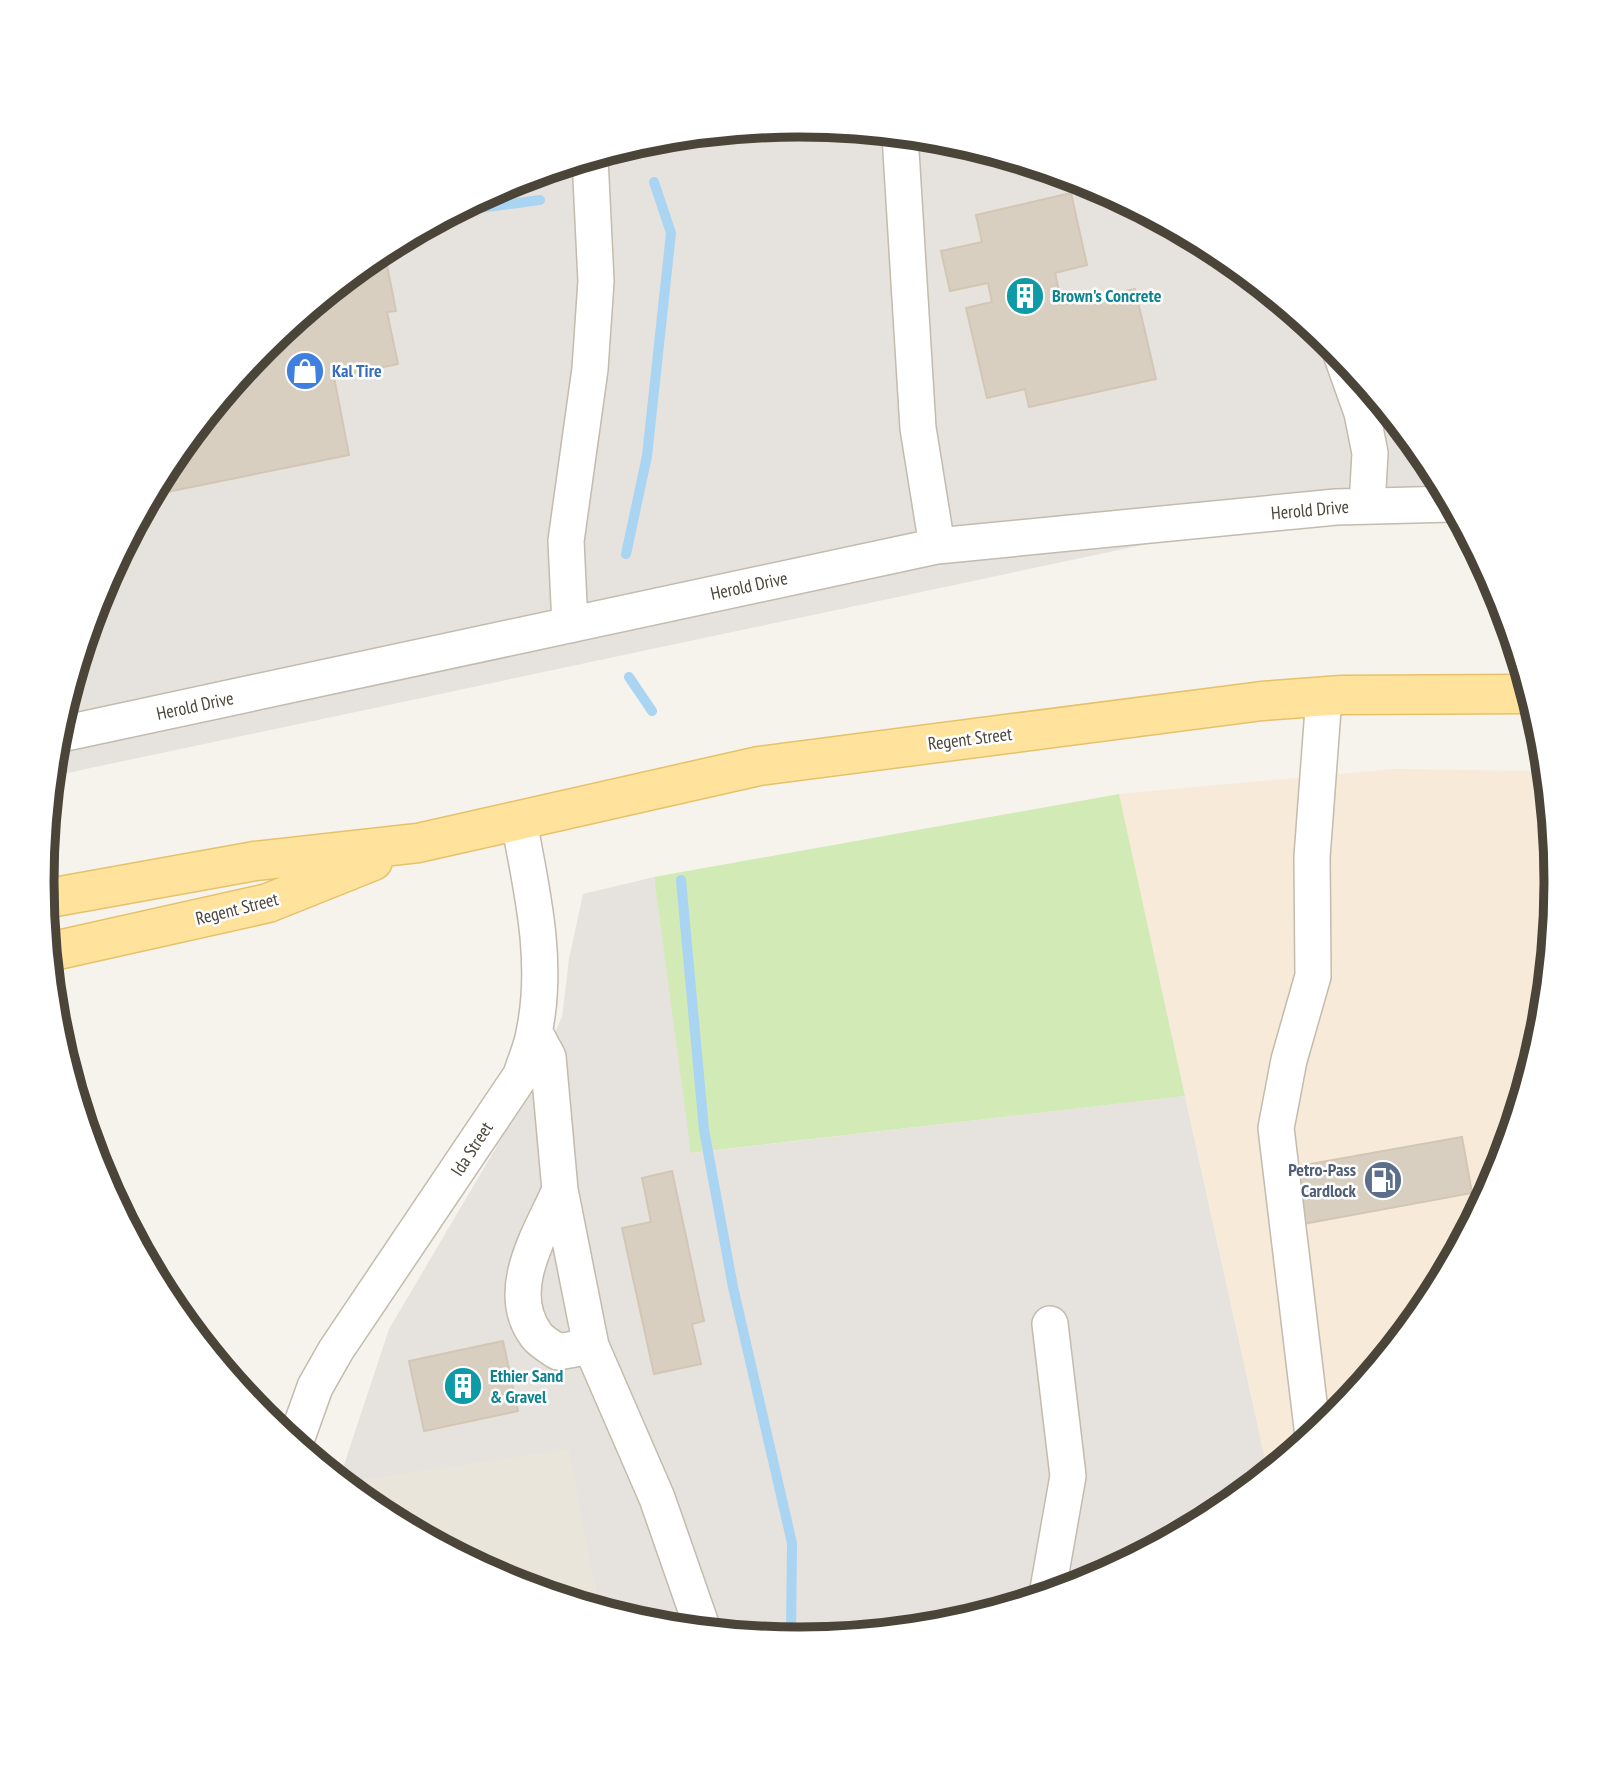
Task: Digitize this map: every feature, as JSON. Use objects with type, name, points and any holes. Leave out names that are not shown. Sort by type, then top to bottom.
[{"type":"main road","name":"Regent Street","points":[[55,897],[255,861],[418,843],[759,766],[1262,701],[1324,696],[1520,694]]},
{"type":"main road","name":"Regent Street","points":[[58,950],[268,904],[418,843]]},
{"type":"street","points":[[901,145],[918,428],[937,546]]},
{"type":"street","points":[[570,625],[566,541],[590,369],[596,281],[590,168]]},
{"type":"street","points":[[1351,382],[1362,413],[1370,453],[1367,506]]},
{"type":"street","name":"Herold Drive","points":[[70,733],[937,546],[1367,506],[1441,504]]},
{"type":"street","points":[[1311,1423],[1276,1128],[1289,1060],[1313,976],[1312,857],[1324,696]]},
{"type":"street","name":"Ida Street","points":[[298,1434],[315,1387],[331,1360],[521,1074],[534,1033],[540,966],[537,919],[519,822]]},
{"type":"street","points":[[534,1033],[548,1057],[560,1190],[591,1346],[657,1498],[700,1621]]},
{"type":"street","points":[[560,1190],[528,1262],[522,1288],[527,1316],[537,1337],[558,1352],[591,1346]]},
{"type":"street","points":[[1049,1324],[1068,1476],[1049,1584]]},
{"type":"shaded area","points":[[751,139],[848,139],[945,152],[1039,177],[1085,194],[1172,237],[1214,263],[1291,322],[1360,391],[1391,429],[1429,484],[63,774],[80,690],[94,643],[131,553],[180,468],[239,391],[308,322],[385,263],[427,237],[514,194],[560,177],[654,152]]},
{"type":"shaded area","points":[[1394,769],[1536,771],[1545,882],[1538,980],[1519,1075],[1488,1168],[1445,1255],[1391,1336],[1360,1374],[1326,1409],[1266,1463],[1119,794]]},
{"type":"shaded area","points":[[654,877],[692,1153],[1185,1096],[1266,1463],[1214,1502],[1172,1528],[1085,1571],[1039,1588],[945,1613],[897,1621],[800,1628],[702,1621],[597,1599],[568,1449],[356,1481],[342,1471],[389,1329],[520,1107],[562,1017],[569,959],[583,894]]},
{"type":"shaded area","points":[[568,1448],[597,1599],[514,1571],[470,1551],[427,1528],[356,1481]]},
{"type":"green space","points":[[1119,794],[1185,1096],[691,1153],[654,877]]},
{"type":"building","name":"Brown's Concrete","points":[[1071,193],[1087,265],[1055,273],[1062,305],[1135,289],[1156,379],[1029,407],[1025,389],[987,398],[966,308],[992,302],[988,283],[950,291],[941,251],[982,242],[976,215]]},
{"type":"building","name":"Kal Tire","points":[[386,262],[396,311],[387,312],[398,364],[334,377],[349,455],[165,492],[208,429],[239,391],[308,322]]},
{"type":"building","name":"Petro-Pass Cardlock","points":[[1462,1137],[1472,1193],[1303,1224],[1293,1167]]},
{"type":"building","points":[[672,1171],[704,1321],[692,1324],[701,1364],[654,1374],[622,1228],[651,1222],[642,1178]]},
{"type":"building","name":"Ethier Sand & Gravel","points":[[503,1341],[518,1411],[424,1431],[409,1361]]},
{"type":"waterway","points":[[626,554],[647,456],[671,233],[654,182]]},
{"type":"waterway","points":[[485,207],[540,200]]},
{"type":"waterway","points":[[629,677],[652,711]]},
{"type":"waterway","points":[[681,880],[704,1130],[733,1287],[792,1543],[791,1628]]},
{"type":"place","name":"Brown's Concrete","points":[[1025,296]]},
{"type":"place","name":"Kal Tire","points":[[305,371]]},
{"type":"place","name":"Petro-Pass Cardlock","points":[[1383,1180]]},
{"type":"place","name":"Ethier Sand & Gravel","points":[[463,1386]]}]
